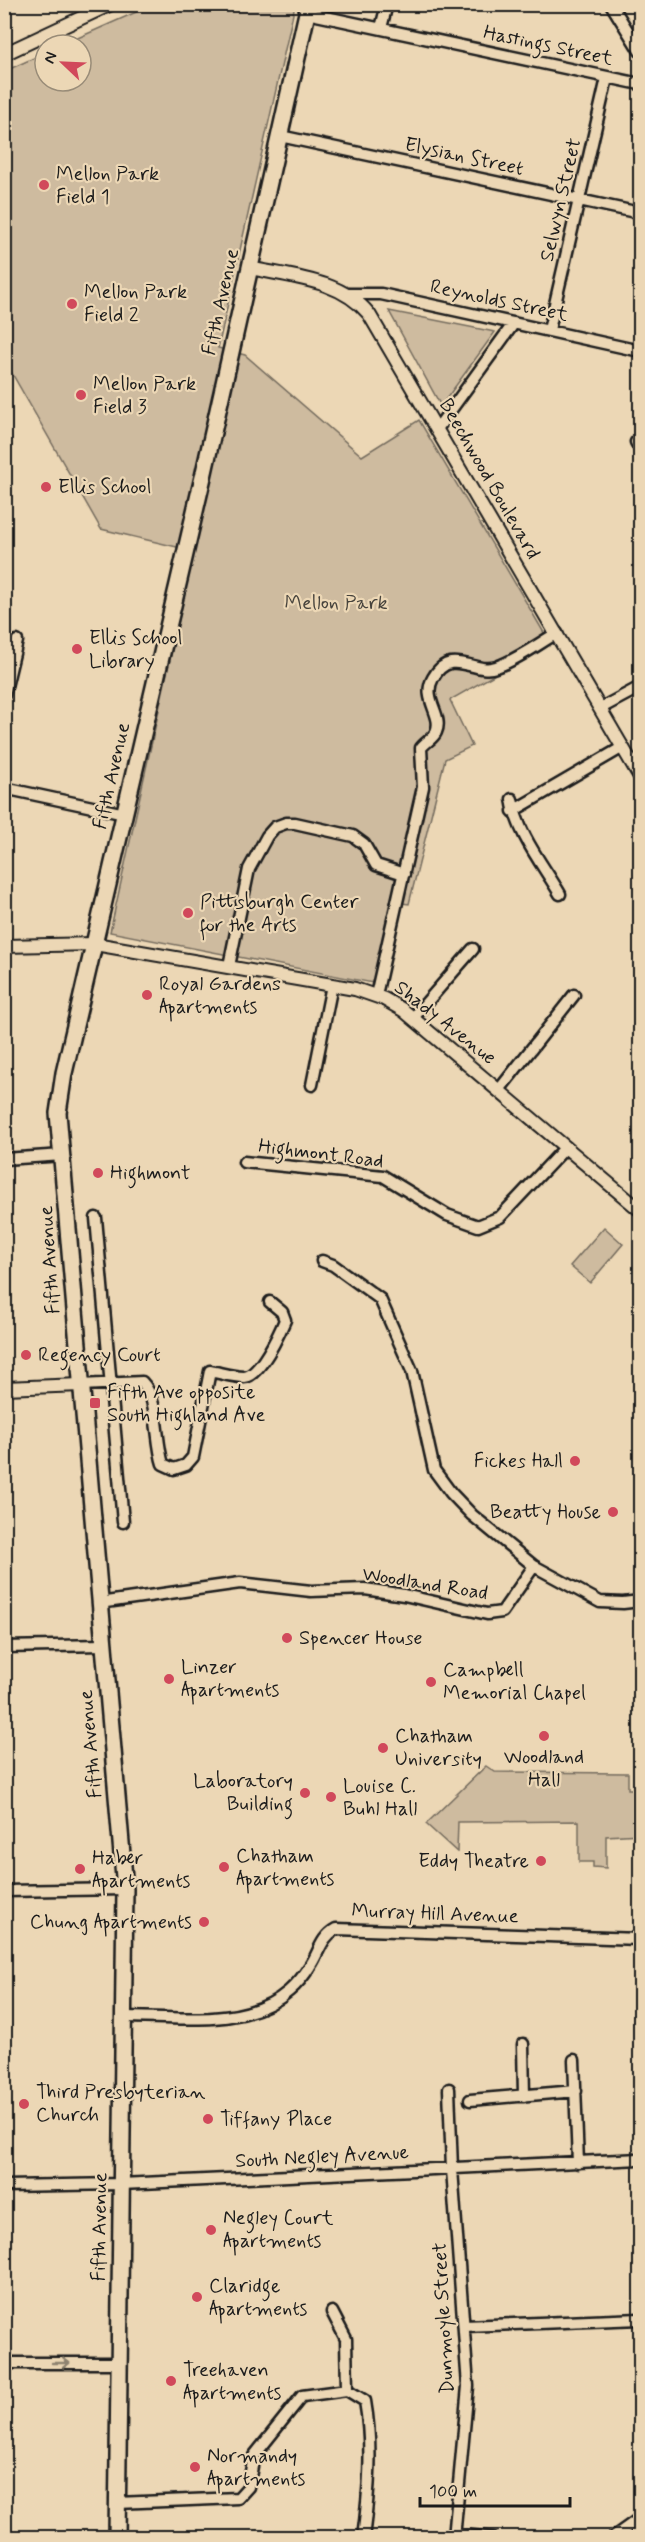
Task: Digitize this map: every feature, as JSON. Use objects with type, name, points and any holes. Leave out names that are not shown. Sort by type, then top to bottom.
[{"type":"highway","name":"Fifth Avenue","points":[[117,2538],[125,1889],[58,1113],[64,1073],[308,9]]},
{"type":"main road","points":[[4,54],[111,4]]},
{"type":"main road","name":"Beechwood Boulevard","points":[[250,268],[322,284],[348,294],[375,322],[640,777]]},
{"type":"main road","name":"Shady Avenue","points":[[4,946],[95,944],[229,966],[376,995],[413,1018],[640,1210]]},
{"type":"main road","points":[[4,1388],[81,1385]]},
{"type":"street","points":[[381,28],[387,4]]},
{"type":"street","points":[[611,4],[640,51]]},
{"type":"street","name":"Hastings Street","points":[[308,9],[381,28],[640,84]]},
{"type":"street","name":"Selwyn Street","points":[[549,330],[607,78]]},
{"type":"street","name":"Elysian Street","points":[[280,136],[640,213]]},
{"type":"street","name":"Reynolds Street","points":[[348,294],[381,294],[640,351]]},
{"type":"street","points":[[437,429],[514,323]]},
{"type":"street","points":[[376,995],[423,787],[421,748],[435,734],[438,726],[429,696],[432,679],[440,670],[453,663],[460,662],[483,668],[495,668],[557,633]]},
{"type":"street","points":[[4,695],[17,641]]},
{"type":"street","points":[[601,708],[640,687]]},
{"type":"street","points":[[513,811],[623,747]]},
{"type":"street","points":[[4,788],[125,814]]},
{"type":"street","points":[[512,799],[513,811],[560,894]]},
{"type":"street","points":[[229,966],[250,863],[267,836],[280,825],[295,823],[352,836],[364,843],[376,865],[404,874]]},
{"type":"street","points":[[413,1018],[473,949]]},
{"type":"street","points":[[312,1085],[332,985]]},
{"type":"street","points":[[499,1090],[574,995]]},
{"type":"street","name":"Highmont Road","points":[[244,1162],[383,1176],[447,1215],[478,1227],[500,1217],[566,1147]]},
{"type":"street","points":[[4,1159],[63,1155]]},
{"type":"street","points":[[96,1218],[123,1522]]},
{"type":"street","points":[[322,1261],[333,1265],[380,1299],[412,1371],[434,1470],[472,1515],[534,1566],[600,1602],[623,1604],[640,1601]]},
{"type":"street","points":[[81,1385],[142,1382],[150,1390],[163,1464],[174,1469],[186,1465],[193,1457],[210,1371],[245,1377],[255,1373],[278,1338],[285,1320],[282,1312],[270,1302]]},
{"type":"street","name":"Woodland Road","points":[[99,1603],[240,1583],[311,1592],[365,1589],[404,1595],[487,1614],[502,1612],[534,1566]]},
{"type":"street","points":[[4,1647],[103,1645]]},
{"type":"street","points":[[4,1891],[125,1889]]},
{"type":"street","name":"Murray Hill Avenue","points":[[123,2017],[220,2017],[241,2014],[265,2006],[289,1991],[310,1967],[327,1934],[336,1929],[640,1939]]},
{"type":"street","points":[[523,2044],[524,2096]]},
{"type":"street","points":[[574,2060],[578,2163]]},
{"type":"street","name":"Dunmoyle Street","points":[[449,2089],[452,2169],[468,2386],[454,2536]]},
{"type":"street","points":[[470,2100],[576,2091]]},
{"type":"street","name":"South Negley Avenue","points":[[4,2186],[121,2184],[640,2159]]},
{"type":"street","points":[[332,2312],[346,2339],[347,2390]]},
{"type":"street","points":[[464,2326],[640,2319]]},
{"type":"street","points":[[4,2363],[118,2363]]},
{"type":"street","points":[[117,2503],[238,2498],[248,2487],[254,2456],[302,2396],[347,2390],[364,2401],[370,2432],[368,2498],[363,2538]]},
{"type":"street","points":[[612,2538],[640,2518]]},
{"type":"street","points":[[454,2536],[493,2538]]},
{"type":"green space","name":"Mellon Park","points":[[152,5],[295,5],[218,348],[245,355],[362,456],[419,420],[550,643],[450,700],[472,746],[445,759],[409,904],[402,903],[383,985],[110,932],[194,551],[101,529],[5,361],[5,71],[33,58],[33,93],[93,93],[93,33],[89,33]]},
{"type":"green space","points":[[389,311],[495,332],[441,406]]},
{"type":"green space","points":[[604,1227],[623,1244],[590,1283],[570,1266]]},
{"type":"green space","points":[[486,1766],[495,1772],[628,1773],[628,1789],[640,1789],[640,1834],[606,1836],[606,1868],[593,1867],[593,1862],[579,1862],[579,1821],[458,1822],[457,1852],[426,1824]]},
{"type":"place","name":"Mellon Park Field 1","points":[[44,185]]},
{"type":"place","name":"Mellon Park Field 2","points":[[72,304]]},
{"type":"place","name":"Mellon Park Field 3","points":[[81,395]]},
{"type":"place","name":"Ellis School","points":[[46,487]]},
{"type":"place","name":"Ellis School Library","points":[[77,649]]},
{"type":"place","name":"Pittsburgh Center for the Arts","points":[[188,913]]},
{"type":"place","name":"Royal Gardens Apartments","points":[[147,995]]},
{"type":"place","name":"Highmont","points":[[98,1173]]},
{"type":"place","name":"Regency Court","points":[[26,1355]]},
{"type":"place","name":"Fifth Ave opposite South Highland Ave","points":[[95,1403]]},
{"type":"place","name":"Fickes Hall","points":[[575,1461]]},
{"type":"place","name":"Beatty House","points":[[613,1512]]},
{"type":"place","name":"Spencer House","points":[[287,1638]]},
{"type":"place","name":"Linzer Apartments","points":[[169,1679]]},
{"type":"place","name":"Campbell Memorial Chapel","points":[[431,1682]]},
{"type":"place","name":"Woodland Hall","points":[[544,1736]]},
{"type":"place","name":"Chatham University","points":[[383,1748]]},
{"type":"place","name":"Laboratory Building","points":[[305,1793]]},
{"type":"place","name":"Louise C. Buhl Hall","points":[[331,1797]]},
{"type":"place","name":"Eddy Theatre","points":[[541,1861]]},
{"type":"place","name":"Chatham Apartments","points":[[224,1867]]},
{"type":"place","name":"Haber Apartments","points":[[80,1869]]},
{"type":"place","name":"Chung Apartments","points":[[204,1922]]},
{"type":"place","name":"Third Presbyterian Church","points":[[24,2104]]},
{"type":"place","name":"Tiffany Place","points":[[208,2119]]},
{"type":"place","name":"Negley Court Apartments","points":[[211,2230]]},
{"type":"place","name":"Claridge Apartments","points":[[197,2297]]},
{"type":"place","name":"Treehaven Apartments","points":[[171,2381]]},
{"type":"place","name":"Normandy Apartments","points":[[195,2467]]}]
